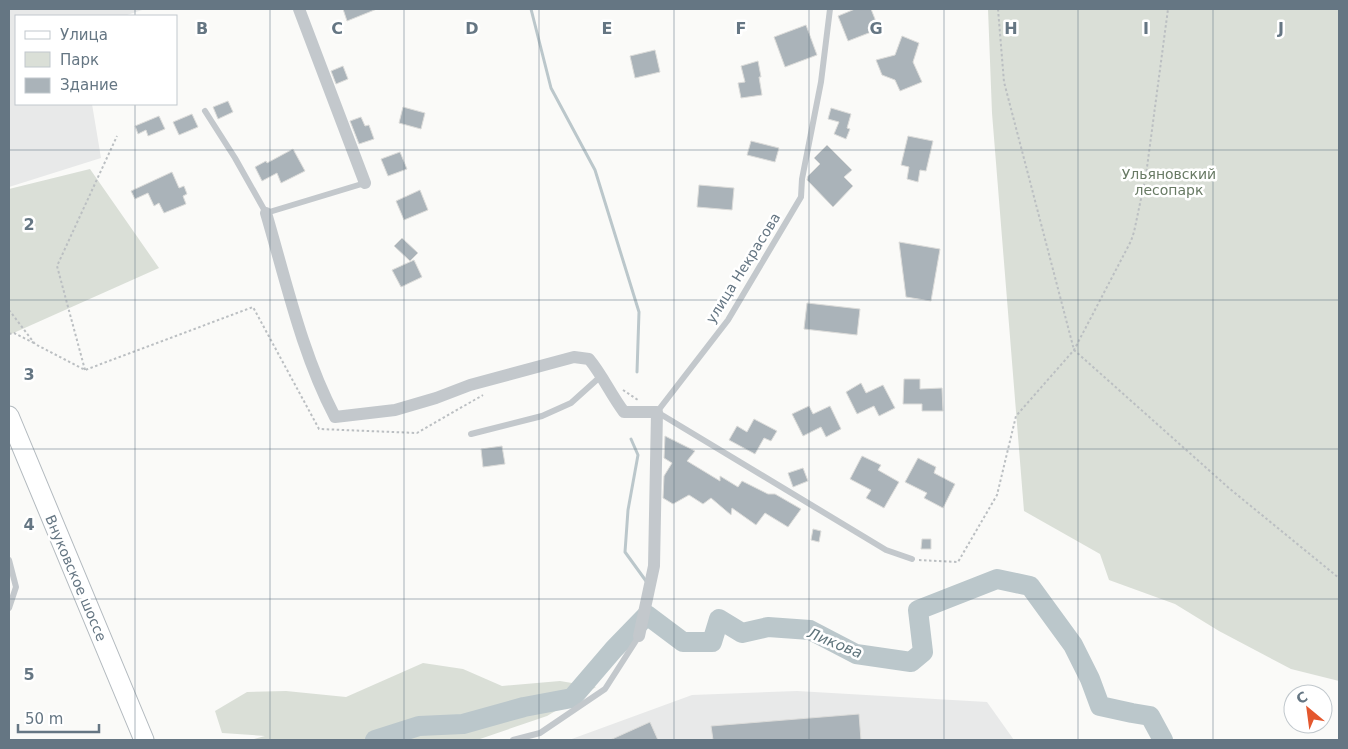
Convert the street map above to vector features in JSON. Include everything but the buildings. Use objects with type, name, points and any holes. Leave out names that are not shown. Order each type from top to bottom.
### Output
[{"type":"main road","name":"Внуковское шоссе","points":[[9,416],[144,740]]},
{"type":"street","points":[[298,9],[365,183]]},
{"type":"street","points":[[266,214],[321,390],[335,417],[395,410],[436,398],[470,385],[574,357],[589,359],[624,412],[657,412],[654,566],[639,636]]},
{"type":"lane","name":"улица Некрасова","points":[[657,412],[728,320],[802,196],[802,179],[821,82],[830,9]]},
{"type":"lane","points":[[205,111],[236,158],[266,214],[365,183]]},
{"type":"lane","points":[[471,434],[542,416],[572,403],[601,376]]},
{"type":"lane","points":[[657,412],[886,550],[912,559]]},
{"type":"lane","points":[[9,560],[16,587],[9,608]]},
{"type":"lane","points":[[513,740],[540,733],[605,689],[639,636]]},
{"type":"path","points":[[998,9],[1004,82],[1074,350],[1230,488],[1339,578]]},
{"type":"path","points":[[912,559],[958,562],[997,495],[1016,416],[1074,350],[1134,232],[1146,175],[1168,9]]},
{"type":"path","points":[[85,370],[57,266],[117,136]]},
{"type":"path","points":[[9,334],[14,333],[35,344]]},
{"type":"shaded area","points":[[9,9],[145,9],[127,15],[15,15],[15,105],[92,105],[101,158],[9,187]]},
{"type":"shaded area","points":[[797,691],[987,702],[1014,740],[569,740],[692,695]]},
{"type":"green space","name":"Ульяновский лесопарк","points":[[988,9],[1339,9],[1339,681],[1291,669],[1219,631],[1175,604],[1109,580],[1100,554],[1024,511],[992,113]]},
{"type":"green space","points":[[90,169],[159,268],[9,335],[9,189]]},
{"type":"green space","points":[[423,663],[463,669],[502,686],[560,681],[596,687],[547,716],[477,740],[250,740],[265,736],[222,733],[215,711],[247,692],[286,691],[346,697]]},
{"type":"waterway","points":[[531,9],[551,88],[595,170],[639,312],[637,372]]},
{"type":"waterway","points":[[631,439],[638,455],[628,510],[625,552],[646,581]]},
{"type":"waterway","name":"Ликова","points":[[375,740],[419,726],[463,724],[524,707],[572,698],[614,649],[647,615],[683,642],[712,642],[719,619],[742,633],[768,627],[810,630],[856,654],[911,662],[923,652],[918,610],[997,579],[1030,586],[1073,645],[1090,679],[1100,706],[1150,716],[1163,740]]}]
